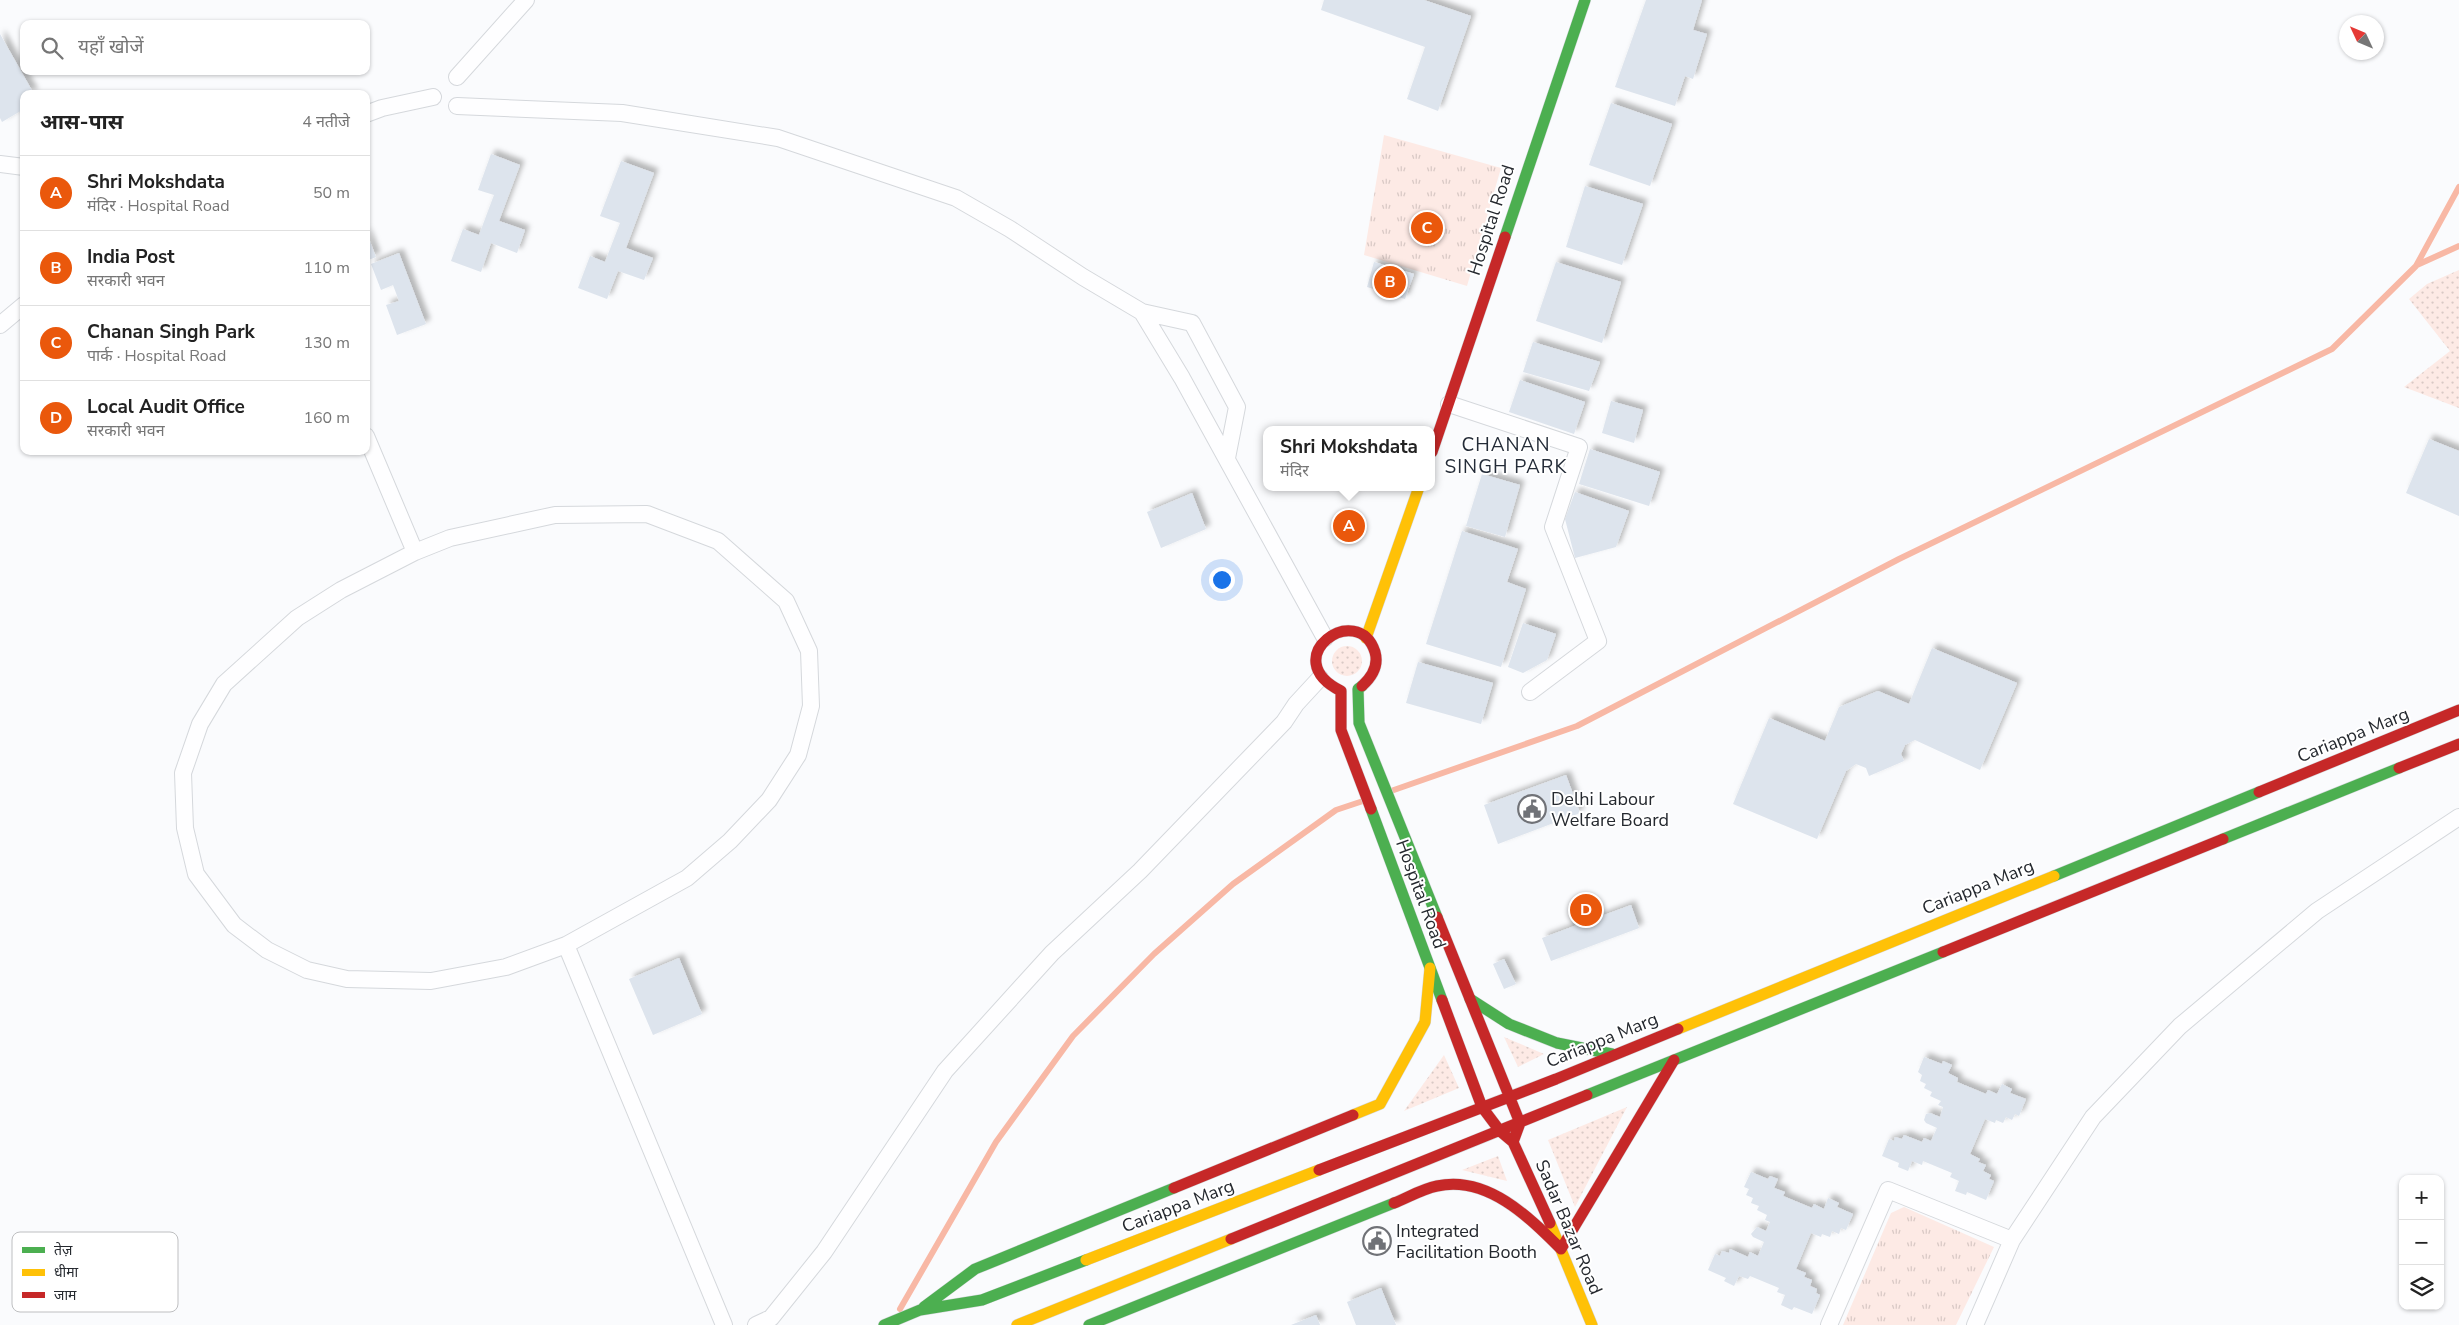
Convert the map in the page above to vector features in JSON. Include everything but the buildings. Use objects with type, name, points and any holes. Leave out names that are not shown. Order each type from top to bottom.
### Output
[{"type":"main road","name":"Hospital Road","points":[[1435,443],[1584,0]]},
{"type":"main road","points":[[1320,678],[1315,661],[1316,652],[1325,638],[1333,633],[1350,630],[1366,638],[1418,491]]},
{"type":"main road","name":"Hospital Road","points":[[1366,638],[1375,652],[1375,670],[1366,684],[1358,688],[1359,723],[1520,1122]]},
{"type":"main road","name":"Hospital Road","points":[[1320,678],[1333,689],[1341,691],[1341,730],[1482,1107],[1500,1131]]},
{"type":"main road","name":"Cariappa Marg","points":[[1500,1131],[1674,1060],[1946,935],[2459,710]]},
{"type":"main road","name":"Cariappa Marg","points":[[884,1325],[920,1310],[982,1300],[1482,1107],[1612,1054],[1946,935],[2459,744]]},
{"type":"main road","points":[[920,1310],[975,1269],[1380,1104],[1426,1022],[1430,968]]},
{"type":"main road","points":[[1470,999],[1509,1024],[1549,1040],[1612,1054]]},
{"type":"main road","points":[[1088,1325],[1438,1186],[1473,1187],[1504,1197],[1520,1209],[1561,1249],[1674,1060]]},
{"type":"main road","points":[[1514,1142],[1520,1122]]},
{"type":"main road","points":[[1017,1325],[1500,1131]]},
{"type":"main road","name":"Sadar Bazar Road","points":[[1500,1131],[1514,1142],[1592,1325]]},
{"type":"street","points":[[457,77],[526,0]]},
{"type":"street","points":[[370,112],[382,108],[433,98]]},
{"type":"street","points":[[456,106],[622,112],[778,138],[956,198],[1010,229],[1082,277],[1142,312],[1192,323],[1237,407],[1227,458]]},
{"type":"street","points":[[0,164],[20,166]]},
{"type":"street","points":[[0,324],[20,308]]},
{"type":"street","points":[[1142,312],[1227,458],[1325,638]]},
{"type":"street","points":[[1448,404],[1579,447],[1553,526],[1598,641],[1530,692]]},
{"type":"street","points":[[370,446],[414,552]]},
{"type":"street","points":[[647,514],[718,541],[786,602],[809,651],[811,706],[798,755],[769,800],[730,841],[687,878],[566,945],[506,967],[431,981],[347,979],[308,970],[267,950],[234,925],[196,874],[185,828],[183,773],[200,724],[224,684],[297,618],[341,590],[414,552],[450,538],[555,515],[647,514]]},
{"type":"street","points":[[756,1325],[771,1318],[824,1252],[945,1071],[1052,954],[1140,871],[1284,722],[1296,704],[1320,678]]},
{"type":"street","points":[[1975,1325],[2012,1240],[2093,1117],[2180,1026],[2317,911],[2459,817]]},
{"type":"street","points":[[566,945],[724,1325]]},
{"type":"street","points":[[1829,1325],[1888,1190],[2012,1240]]},
{"type":"green space","points":[[1384,135],[1501,168],[1467,286],[1364,255]]},
{"type":"green space","points":[[2459,270],[2459,408],[2404,387],[2450,351],[2409,299],[2427,284]]},
{"type":"green space","points":[[1347,646],[1353,647],[1361,655],[1361,667],[1353,675],[1347,676],[1341,675],[1333,667],[1332,661],[1333,655],[1341,647]]},
{"type":"green space","points":[[1504,1037],[1544,1054],[1518,1067]]},
{"type":"green space","points":[[1444,1055],[1459,1088],[1404,1111]]},
{"type":"green space","points":[[1627,1107],[1575,1207],[1548,1140]]},
{"type":"green space","points":[[1498,1156],[1507,1181],[1462,1170]]},
{"type":"green space","points":[[1904,1207],[1994,1247],[1956,1325],[1843,1325],[1891,1213]]},
{"type":"waterway","points":[[1391,791],[1577,726],[1899,559],[2332,349],[2416,266],[2459,187]]},
{"type":"waterway","points":[[2417,265],[2459,246]]},
{"type":"waterway","points":[[900,1309],[996,1142],[1073,1036],[1154,954],[1233,884],[1336,810],[1363,801]]},
{"type":"traffic: fast","points":[[1505,237],[1585,0]]},
{"type":"traffic: fast","points":[[1362,686],[1358,689],[1359,723],[1437,917]]},
{"type":"traffic: fast","points":[[2223,839],[2399,768]]},
{"type":"traffic: fast","points":[[2054,876],[2259,792]]},
{"type":"traffic: fast","points":[[1371,809],[1442,1000]]},
{"type":"traffic: fast","points":[[1587,1095],[1943,952]]},
{"type":"traffic: fast","points":[[1470,999],[1509,1024],[1557,1043],[1612,1054]]},
{"type":"traffic: fast","points":[[924,1307],[975,1269],[1174,1188]]},
{"type":"traffic: fast","points":[[1089,1325],[1394,1203]]},
{"type":"traffic: fast","points":[[884,1325],[920,1310],[982,1300],[1086,1260]]},
{"type":"traffic: slow","points":[[1366,638],[1418,491]]},
{"type":"traffic: slow","points":[[1678,1029],[2054,876]]},
{"type":"traffic: slow","points":[[1353,1115],[1380,1104],[1425,1022],[1430,968]]},
{"type":"traffic: slow","points":[[1086,1260],[1319,1170]]},
{"type":"traffic: slow","points":[[1550,1223],[1592,1325]]},
{"type":"traffic: slow","points":[[1017,1325],[1231,1239]]},
{"type":"traffic: jam","points":[[1435,443],[1505,237]]},
{"type":"traffic: jam","points":[[1362,686],[1372,675],[1376,662],[1375,652],[1366,637],[1353,631],[1339,632],[1327,639],[1318,650],[1316,664],[1323,678],[1341,691],[1341,730],[1371,809]]},
{"type":"traffic: jam","points":[[2259,792],[2459,710]]},
{"type":"traffic: jam","points":[[2399,768],[2459,744]]},
{"type":"traffic: jam","points":[[1943,952],[2223,839]]},
{"type":"traffic: jam","points":[[1437,917],[1520,1123],[1513,1142]]},
{"type":"traffic: jam","points":[[1442,1000],[1482,1107],[1500,1131],[1513,1142],[1550,1223]]},
{"type":"traffic: jam","points":[[1319,1170],[1556,1079],[1678,1029]]},
{"type":"traffic: jam","points":[[1394,1203],[1431,1187],[1455,1184],[1473,1187],[1506,1201],[1535,1224],[1561,1249],[1674,1060]]},
{"type":"traffic: jam","points":[[1231,1239],[1587,1095]]},
{"type":"traffic: jam","points":[[1174,1188],[1353,1115]]},
{"type":"place","name":"Chanan Singh Park","points":[[1427,228]]},
{"type":"place","name":"India Post","points":[[1390,282]]},
{"type":"place","name":"Shri Mokshdata","points":[[1349,526]]},
{"type":"place","name":"Delhi Labour Welfare Board","points":[[1532,809]]},
{"type":"place","name":"Local Audit Office","points":[[1586,910]]},
{"type":"place","name":"Integrated Facilitation Booth","points":[[1377,1241]]},
{"type":"district","name":"CHANAN SINGH PARK","points":[[1506,455]]}]
